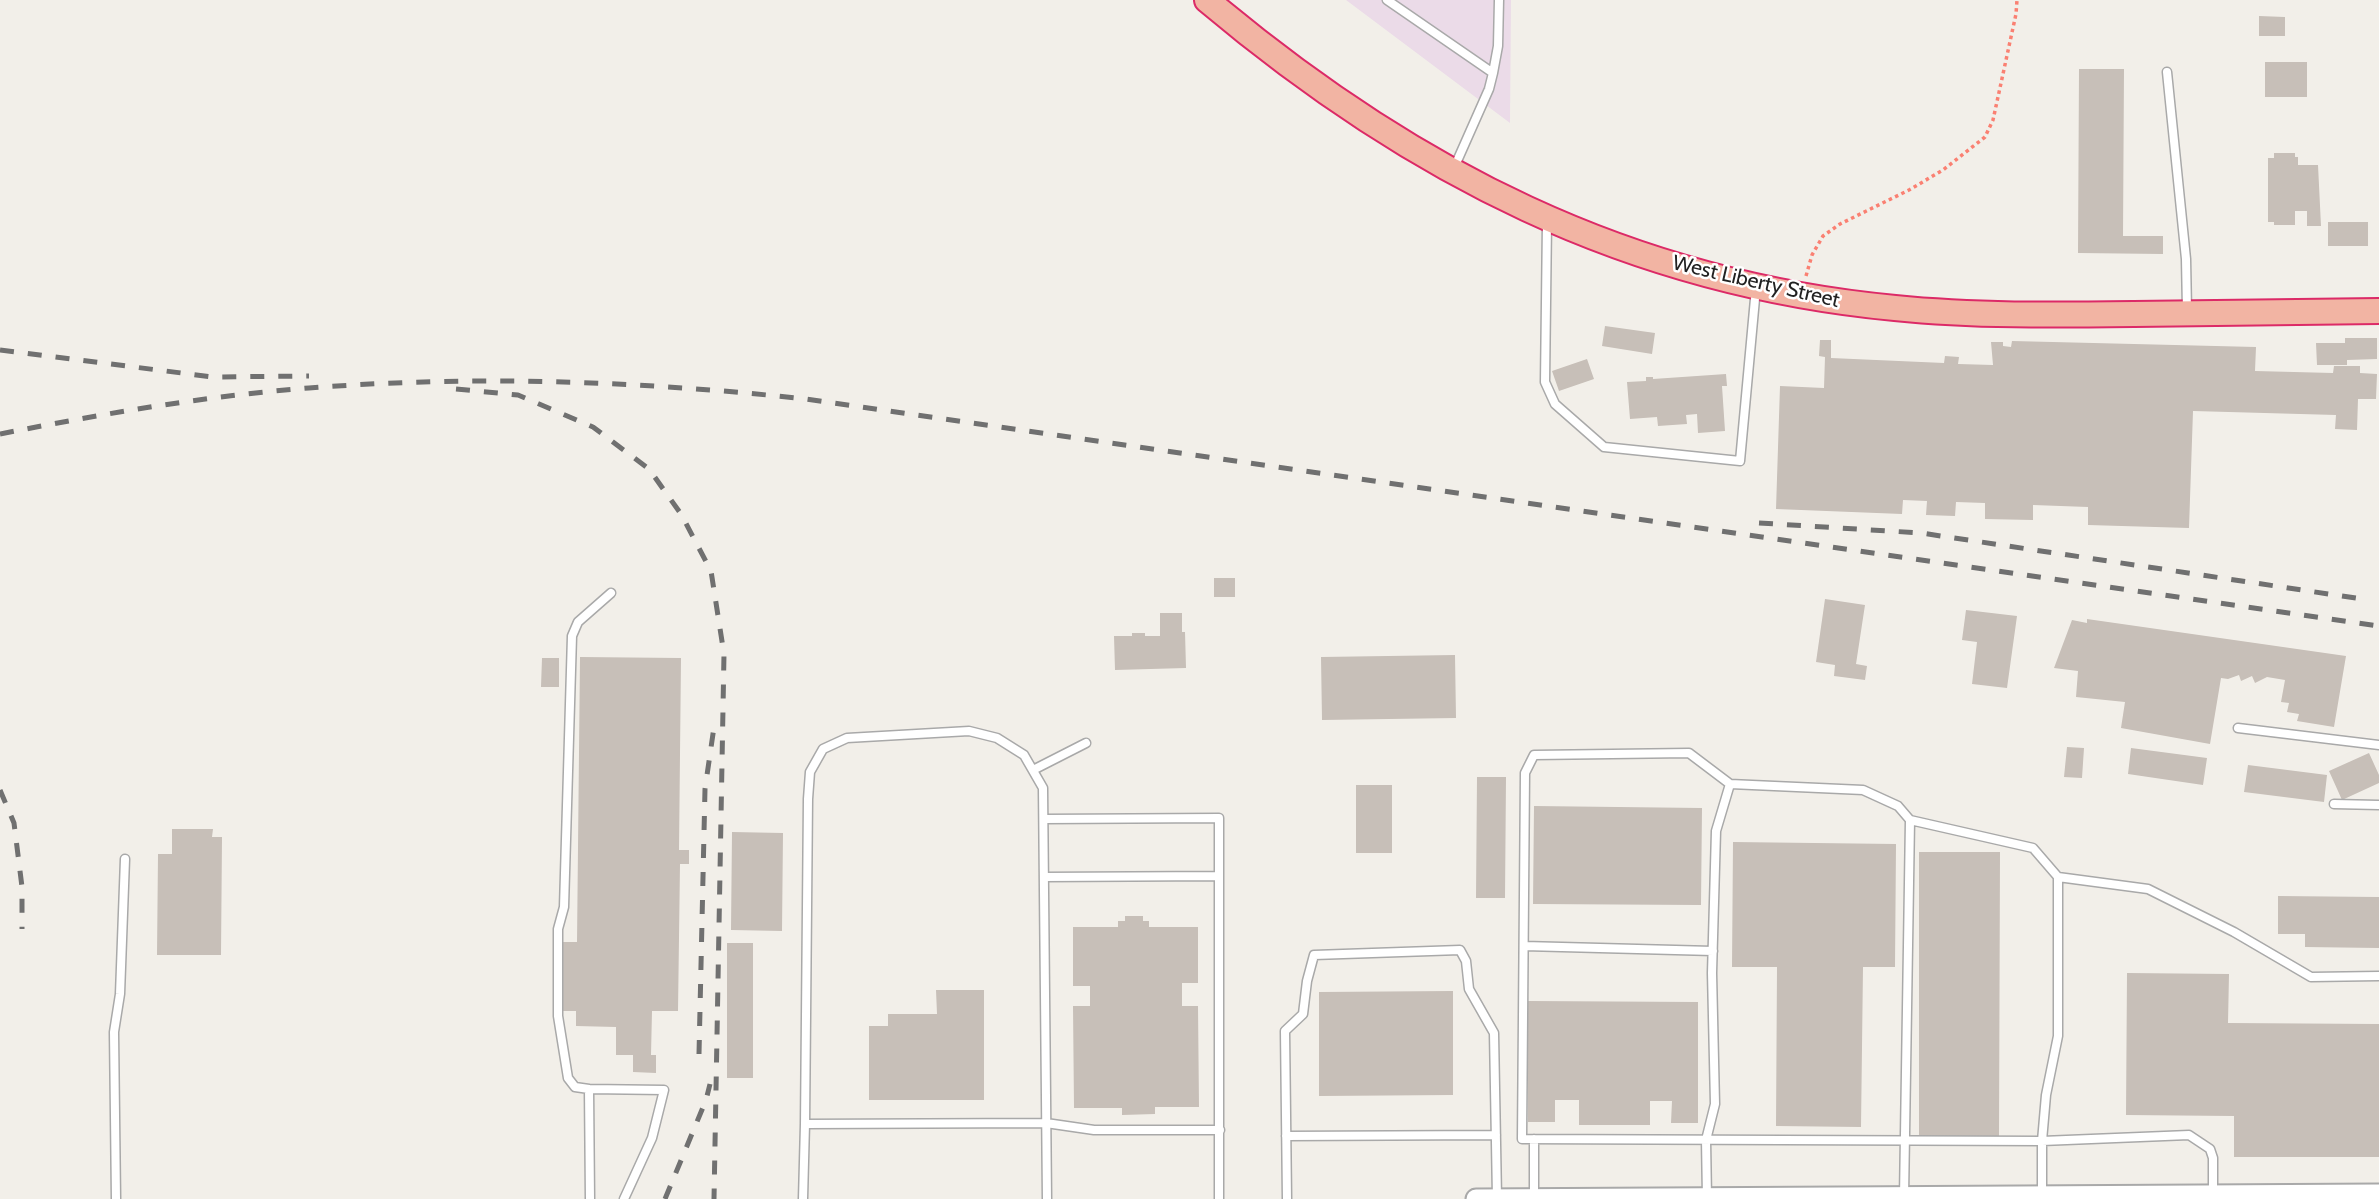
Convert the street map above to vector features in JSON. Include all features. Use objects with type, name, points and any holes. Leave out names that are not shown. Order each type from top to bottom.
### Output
[{"type":"highway","name":"West Liberty Street","points":[[1207,0],[1312,83],[1371,124],[1452,171],[1547,219],[1625,250],[1701,273],[1800,295],[1896,309],[1966,313],[2043,315],[2379,311]]},
{"type":"street","points":[[1476,1199],[2379,1194]]},
{"type":"lane","points":[[1387,0],[1493,73]]},
{"type":"lane","points":[[1452,171],[1489,89],[1498,46],[1499,0]]},
{"type":"lane","points":[[2167,72],[2186,259],[2187,313]]},
{"type":"lane","points":[[1547,219],[1545,382],[1555,404],[1604,447],[1740,461],[1756,286]]},
{"type":"lane","points":[[611,593],[578,622],[572,636],[564,907],[558,929],[558,1016],[568,1078],[575,1087],[664,1090],[652,1139],[624,1199]]},
{"type":"lane","points":[[2238,728],[2379,745]]},
{"type":"lane","points":[[803,1199],[810,772],[823,749],[847,738],[969,731],[997,738],[1024,755],[1042,788],[1047,1199]]},
{"type":"lane","points":[[1032,770],[1086,743]]},
{"type":"lane","points":[[2042,1196],[2042,1142],[2046,1095],[2059,1035],[2058,877],[2033,848],[1910,820],[1898,806],[1863,790],[1730,784],[1689,753],[1534,755],[1525,773],[1522,1139],[2042,1142],[2189,1135],[2210,1149],[2216,1196]]},
{"type":"lane","points":[[1707,1198],[1706,1140],[1715,1104],[1713,951],[1716,831],[1730,784]]},
{"type":"lane","points":[[2334,804],[2379,805]]},
{"type":"lane","points":[[1044,819],[1219,818],[1219,1199]]},
{"type":"lane","points":[[1904,1197],[1910,820]]},
{"type":"lane","points":[[116,1199],[114,1032],[120,995],[125,859]]},
{"type":"lane","points":[[1044,877],[1219,876]]},
{"type":"lane","points":[[2058,877],[2148,889],[2234,932],[2311,977],[2379,976]]},
{"type":"lane","points":[[1524,946],[1713,951]]},
{"type":"lane","points":[[1287,1199],[1285,1031],[1303,1014],[1307,981],[1314,955],[1460,950],[1466,961],[1469,989],[1494,1033],[1497,1199]]},
{"type":"lane","points":[[589,1089],[590,1199]]},
{"type":"lane","points":[[805,1124],[1046,1123],[1094,1130],[1220,1130]]},
{"type":"lane","points":[[1286,1136],[1496,1135]]},
{"type":"lane","points":[[1534,1139],[1534,1199]]},
{"type":"path","points":[[1800,295],[1812,255],[1823,236],[1840,224],[1943,170],[1985,137],[1993,120],[2017,0]]},
{"type":"shaded area","points":[[1346,0],[1511,0],[1510,123]]},
{"type":"building","points":[[2259,16],[2285,17],[2285,36],[2259,36]]},
{"type":"building","points":[[2265,62],[2307,62],[2307,97],[2265,97]]},
{"type":"building","points":[[2079,69],[2124,69],[2123,236],[2163,236],[2163,254],[2078,253]]},
{"type":"building","points":[[2274,153],[2295,153],[2298,165],[2318,165],[2321,226],[2307,226],[2307,211],[2295,211],[2295,225],[2274,225],[2274,222],[2268,222],[2268,158],[2274,158]]},
{"type":"building","points":[[2328,222],[2368,222],[2368,246],[2328,246]]},
{"type":"building","points":[[1605,326],[1655,333],[1652,354],[1602,346]]},
{"type":"building","points":[[2345,338],[2377,338],[2377,359],[2347,360],[2347,365],[2317,365],[2316,343],[2345,343]]},
{"type":"building","points":[[1820,340],[1831,340],[1831,358],[1944,363],[1945,356],[1959,357],[1958,364],[1993,365],[1991,342],[2003,342],[2003,346],[2011,347],[2012,341],[2256,347],[2255,371],[2333,373],[2334,366],[2360,366],[2360,373],[2377,374],[2376,399],[2358,399],[2357,430],[2335,429],[2336,415],[2193,411],[2189,528],[2088,525],[2088,507],[2033,505],[2033,520],[1985,519],[1985,503],[1956,502],[1955,516],[1926,515],[1927,501],[1903,500],[1902,514],[1776,509],[1780,386],[1824,388],[1825,357],[1819,356]]},
{"type":"building","points":[[1587,359],[1594,379],[1559,391],[1552,371]]},
{"type":"building","points":[[1726,374],[1727,386],[1722,386],[1725,431],[1698,433],[1697,414],[1686,415],[1687,424],[1658,426],[1657,417],[1630,419],[1627,382],[1646,381],[1646,377],[1653,379]]},
{"type":"building","points":[[1214,578],[1235,578],[1235,597],[1214,597]]},
{"type":"building","points":[[1825,599],[1865,605],[1856,664],[1867,666],[1865,680],[1834,676],[1835,665],[1816,662]]},
{"type":"building","points":[[1966,610],[2017,616],[2007,688],[1972,684],[1977,642],[1962,640]]},
{"type":"building","points":[[1160,613],[1182,613],[1186,668],[1115,670],[1114,636],[1145,633],[1145,636],[1160,636]]},
{"type":"building","points":[[2087,619],[2346,656],[2334,727],[2297,721],[2299,714],[2287,712],[2289,703],[2281,702],[2285,680],[2267,677],[2255,683],[2252,676],[2241,681],[2239,675],[2228,679],[2221,678],[2210,744],[2121,728],[2125,702],[2076,697],[2078,671],[2054,668],[2072,620],[2087,623]]},
{"type":"building","points":[[1455,655],[1456,718],[1322,720],[1321,657]]},
{"type":"building","points":[[580,657],[681,658],[679,850],[689,850],[689,864],[680,864],[678,1011],[652,1011],[651,1055],[656,1055],[656,1073],[633,1072],[633,1055],[616,1055],[616,1027],[576,1026],[576,1011],[561,1011],[562,942],[577,942]]},
{"type":"building","points":[[542,658],[559,658],[559,687],[541,687]]},
{"type":"building","points":[[2067,747],[2084,748],[2082,778],[2064,777]]},
{"type":"building","points":[[2131,748],[2207,758],[2203,785],[2128,774]]},
{"type":"building","points":[[2369,753],[2379,775],[2379,783],[2342,800],[2329,771]]},
{"type":"building","points":[[2248,765],[2327,775],[2324,802],[2244,792]]},
{"type":"building","points":[[1477,777],[1506,777],[1505,898],[1476,898]]},
{"type":"building","points":[[1356,785],[1392,785],[1392,853],[1356,853]]},
{"type":"building","points":[[1534,806],[1702,808],[1701,905],[1533,904]]},
{"type":"building","points":[[172,829],[213,829],[212,837],[222,837],[221,955],[157,955],[158,854],[172,854]]},
{"type":"building","points":[[732,832],[783,833],[782,931],[731,930]]},
{"type":"building","points":[[1733,842],[1896,844],[1895,967],[1863,967],[1861,1127],[1776,1126],[1777,967],[1732,967]]},
{"type":"building","points":[[1919,852],[2000,852],[1999,1136],[1919,1136]]},
{"type":"building","points":[[2278,896],[2379,897],[2379,948],[2305,947],[2305,934],[2278,934]]},
{"type":"building","points":[[1125,916],[1143,916],[1143,921],[1149,921],[1149,927],[1198,927],[1198,983],[1182,983],[1182,1006],[1198,1006],[1199,1107],[1155,1107],[1155,1114],[1122,1115],[1122,1108],[1074,1108],[1073,1006],[1090,1006],[1090,986],[1073,986],[1073,927],[1118,927],[1118,921],[1125,921]]},
{"type":"building","points":[[727,943],[753,943],[753,1078],[727,1078]]},
{"type":"building","points":[[2127,973],[2229,974],[2228,1023],[2379,1024],[2379,1157],[2234,1157],[2234,1116],[2126,1115]]},
{"type":"building","points":[[936,990],[984,990],[984,1100],[869,1100],[869,1026],[888,1026],[888,1014],[937,1014]]},
{"type":"building","points":[[1453,991],[1453,1095],[1319,1096],[1319,992]]},
{"type":"building","points":[[1528,1001],[1698,1002],[1698,1123],[1671,1123],[1672,1101],[1650,1101],[1650,1125],[1579,1125],[1579,1100],[1555,1100],[1555,1122],[1528,1122]]},
{"type":"railway","points":[[0,350],[213,377],[309,376]]},
{"type":"railway","points":[[0,434],[192,401],[270,391],[371,384],[558,382],[744,393],[806,399],[2379,626]]},
{"type":"railway","points":[[456,389],[518,395],[593,427],[649,469],[681,514],[711,571],[724,654],[714,1199]]},
{"type":"railway","points":[[1759,523],[1921,533],[2362,599]]},
{"type":"railway","points":[[699,1054],[705,789],[715,720]]},
{"type":"railway","points":[[0,790],[14,823],[22,887],[22,929]]},
{"type":"railway","points":[[665,1199],[706,1100],[710,1084]]}]
